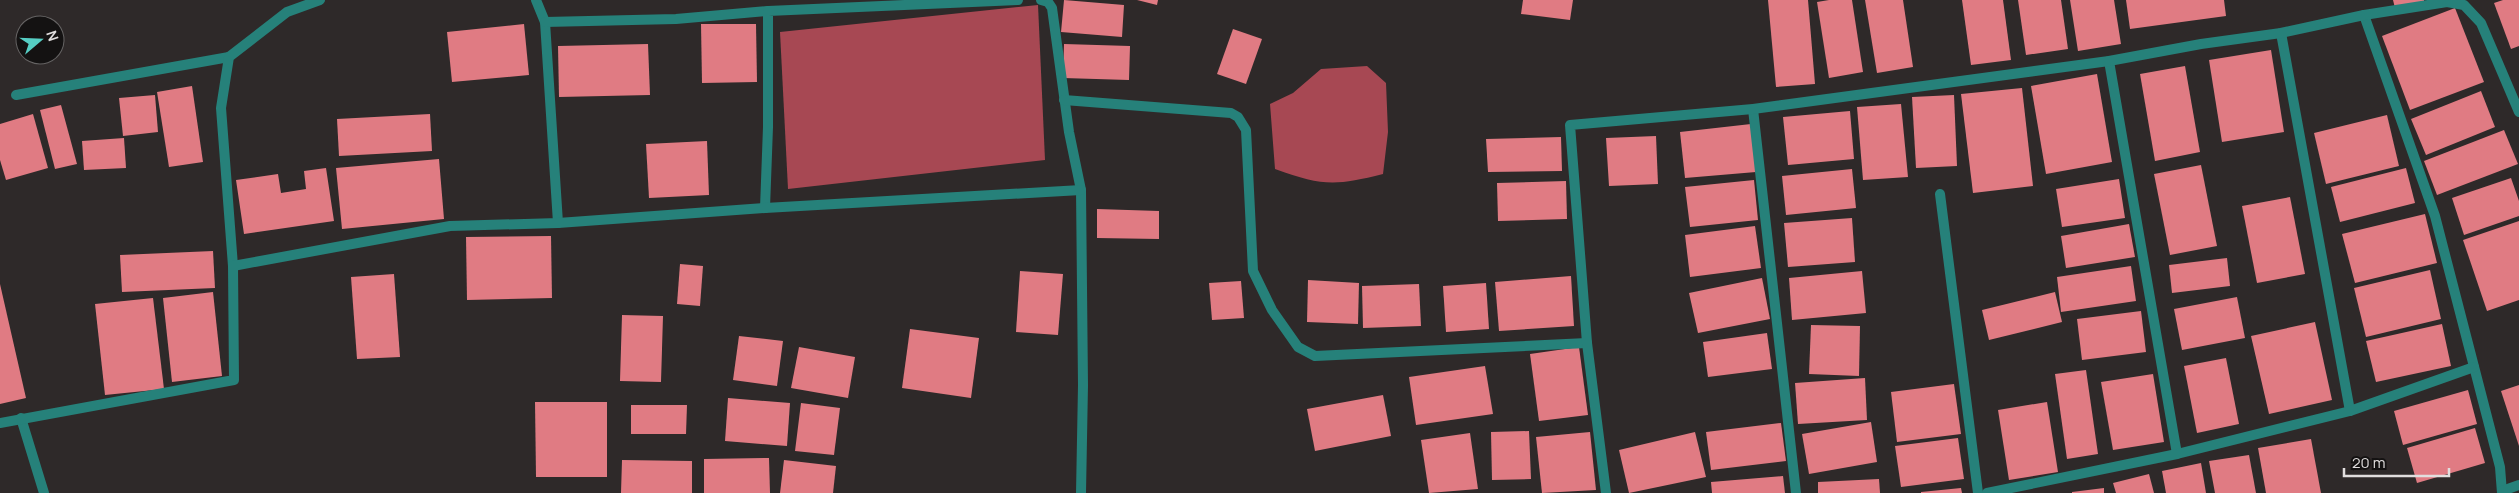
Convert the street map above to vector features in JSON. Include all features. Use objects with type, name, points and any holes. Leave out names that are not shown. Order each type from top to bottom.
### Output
[{"type":"street","points":[[16,95],[229,57],[287,12],[320,0]]},
{"type":"street","points":[[536,0],[546,22],[558,223]]},
{"type":"street","points":[[546,22],[676,19],[768,11],[1018,0]]},
{"type":"street","points":[[1041,0],[1048,2],[1052,8],[1064,100],[1081,190],[1083,385],[1081,493]]},
{"type":"street","points":[[1606,493],[1587,343],[1570,125],[1753,109],[2110,61],[2201,44],[2281,33],[2364,15],[2447,2],[2464,5],[2481,23],[2519,112]]},
{"type":"street","points":[[765,208],[768,127],[768,11]]},
{"type":"street","points":[[2364,15],[2435,216],[2500,467],[2502,492],[2519,485]]},
{"type":"street","points":[[2281,33],[2350,411]]},
{"type":"street","points":[[0,423],[234,380],[233,266],[221,108],[229,57]]},
{"type":"street","points":[[2110,61],[2177,454]]},
{"type":"street","points":[[1064,100],[1231,113],[1238,117],[1246,130],[1253,271],[1272,310],[1298,347],[1315,356],[1587,343]]},
{"type":"street","points":[[1753,109],[1796,493]]},
{"type":"street","points":[[233,266],[450,226],[558,223],[765,208],[1081,190]]},
{"type":"street","points":[[1940,194],[1978,493]]},
{"type":"street","points":[[1987,493],[2177,454],[2350,411],[2474,367]]},
{"type":"street","points":[[21,418],[44,493]]},
{"type":"shaded area","points":[[1038,5],[1045,160],[788,189],[780,32]]},
{"type":"shaded area","points":[[1367,66],[1386,83],[1388,132],[1383,174],[1352,181],[1329,182],[1305,179],[1275,169],[1270,104],[1293,93],[1321,69]]},
{"type":"building","points":[[1064,0],[1124,5],[1122,37],[1061,32]]},
{"type":"building","points":[[1137,0],[1158,0],[1157,5]]},
{"type":"building","points":[[1523,0],[1573,0],[1570,20],[1521,14]]},
{"type":"building","points":[[1768,0],[1808,0],[1815,84],[1776,87]]},
{"type":"building","points":[[1852,0],[1863,72],[1829,78],[1817,2]]},
{"type":"building","points":[[1865,0],[1903,0],[1913,67],[1877,73]]},
{"type":"building","points":[[1962,0],[2003,0],[2011,60],[1971,65]]},
{"type":"building","points":[[2018,0],[2061,0],[2068,49],[2026,55]]},
{"type":"building","points":[[2070,0],[2114,0],[2121,44],[2078,51]]},
{"type":"building","points":[[2126,0],[2224,0],[2226,16],[2130,29]]},
{"type":"building","points":[[2393,0],[2424,0],[2424,1],[2395,8]]},
{"type":"building","points":[[2503,0],[2519,0],[2519,46],[2511,49],[2494,3]]},
{"type":"building","points":[[2455,8],[2484,82],[2410,110],[2382,36]]},
{"type":"building","points":[[524,24],[529,75],[452,82],[447,32]]},
{"type":"building","points":[[701,24],[756,24],[757,82],[702,83]]},
{"type":"building","points":[[1233,29],[1262,39],[1246,84],[1217,74]]},
{"type":"building","points":[[648,44],[650,95],[559,97],[558,46]]},
{"type":"building","points":[[1064,44],[1130,46],[1129,80],[1063,78]]},
{"type":"building","points":[[2271,50],[2284,132],[2222,142],[2209,60]]},
{"type":"building","points":[[2185,66],[2200,152],[2155,161],[2140,74]]},
{"type":"building","points":[[2097,74],[2112,162],[2046,174],[2031,86]]},
{"type":"building","points":[[192,86],[203,162],[169,167],[157,92]]},
{"type":"building","points":[[2022,88],[2033,186],[1973,193],[1961,94]]},
{"type":"building","points":[[2481,91],[2495,127],[2426,155],[2411,119]]},
{"type":"building","points":[[155,95],[158,132],[123,136],[119,98]]},
{"type":"building","points":[[1954,95],[1957,166],[1916,168],[1912,97]]},
{"type":"building","points":[[1901,104],[1908,177],[1863,180],[1857,107]]},
{"type":"building","points":[[61,105],[77,164],[55,169],[40,110]]},
{"type":"building","points":[[1850,111],[1854,159],[1788,165],[1783,117]]},
{"type":"building","points":[[33,114],[48,168],[6,180],[0,160],[0,124]]},
{"type":"building","points":[[430,114],[432,151],[339,156],[337,119]]},
{"type":"building","points":[[2387,115],[2399,166],[2326,184],[2314,133]]},
{"type":"building","points":[[1751,124],[1756,172],[1685,178],[1680,132]]},
{"type":"building","points":[[2504,130],[2518,164],[2437,195],[2424,161]]},
{"type":"building","points":[[1656,136],[1658,184],[1609,186],[1606,138]]},
{"type":"building","points":[[1561,137],[1562,171],[1488,172],[1486,139]]},
{"type":"building","points":[[124,138],[126,168],[84,170],[82,141]]},
{"type":"building","points":[[707,141],[709,195],[649,198],[646,144]]},
{"type":"building","points":[[439,159],[444,219],[342,229],[336,168]]},
{"type":"building","points":[[2201,165],[2217,246],[2170,255],[2154,174]]},
{"type":"building","points":[[326,168],[334,221],[244,234],[236,180],[278,174],[281,193],[306,189],[304,171]]},
{"type":"building","points":[[2406,168],[2415,203],[2340,222],[2331,187]]},
{"type":"building","points":[[1852,169],[1856,208],[1786,215],[1782,176]]},
{"type":"building","points":[[2511,178],[2519,201],[2519,216],[2464,235],[2452,198]]},
{"type":"building","points":[[2119,179],[2125,218],[2062,227],[2056,189]]},
{"type":"building","points":[[1754,180],[1758,220],[1690,227],[1685,187]]},
{"type":"building","points":[[1566,181],[1567,219],[1498,221],[1497,183]]},
{"type":"building","points":[[2290,197],[2305,274],[2257,283],[2242,206]]},
{"type":"building","points":[[1097,209],[1159,211],[1159,239],[1097,238]]},
{"type":"building","points":[[2425,214],[2437,263],[2355,283],[2342,234]]},
{"type":"building","points":[[1852,218],[1855,262],[1788,267],[1784,223]]},
{"type":"building","points":[[2519,221],[2519,300],[2487,311],[2463,240]]},
{"type":"building","points":[[2129,224],[2135,257],[2066,268],[2061,236]]},
{"type":"building","points":[[1755,226],[1761,268],[1690,277],[1685,235]]},
{"type":"building","points":[[551,236],[552,298],[467,300],[466,237]]},
{"type":"building","points":[[213,251],[215,288],[122,292],[120,255]]},
{"type":"building","points":[[2227,258],[2230,286],[2172,293],[2169,265]]},
{"type":"building","points":[[680,264],[703,266],[700,306],[677,304]]},
{"type":"building","points":[[2131,266],[2136,301],[2061,312],[2057,277]]},
{"type":"building","points":[[2430,270],[2441,319],[2366,337],[2354,288]]},
{"type":"building","points":[[1020,271],[1063,274],[1058,335],[1016,332]]},
{"type":"building","points":[[1862,271],[1866,313],[1792,320],[1789,278]]},
{"type":"building","points":[[394,274],[400,357],[357,359],[351,277]]},
{"type":"building","points":[[1571,276],[1574,326],[1499,331],[1495,282]]},
{"type":"building","points":[[1762,278],[1770,319],[1698,333],[1689,293]]},
{"type":"building","points":[[1308,280],[1359,283],[1358,324],[1307,322]]},
{"type":"building","points":[[1241,281],[1244,318],[1212,320],[1209,283]]},
{"type":"building","points":[[1486,283],[1489,329],[1446,332],[1443,286]]},
{"type":"building","points":[[0,284],[26,398],[0,404]]},
{"type":"building","points":[[1419,284],[1421,326],[1363,328],[1362,286]]},
{"type":"building","points":[[213,292],[222,376],[172,382],[163,298]]},
{"type":"building","points":[[2055,292],[2062,322],[1989,340],[1982,310]]},
{"type":"building","points":[[2237,297],[2245,338],[2182,350],[2174,309]]},
{"type":"building","points":[[153,298],[164,389],[105,395],[95,304]]},
{"type":"building","points":[[2141,311],[2146,352],[2082,360],[2077,319]]},
{"type":"building","points":[[622,315],[663,316],[661,382],[620,381]]},
{"type":"building","points":[[2315,322],[2332,400],[2269,414],[2251,336]]},
{"type":"building","points":[[2442,324],[2451,366],[2376,382],[2366,341]]},
{"type":"building","points":[[1811,325],[1860,326],[1859,376],[1809,374]]},
{"type":"building","points":[[910,329],[979,338],[971,398],[902,388]]},
{"type":"building","points":[[1767,333],[1772,369],[1708,377],[1703,342]]},
{"type":"building","points":[[739,336],[783,341],[777,386],[733,380]]},
{"type":"building","points":[[799,347],[855,357],[848,398],[791,388]]},
{"type":"building","points":[[1579,347],[1588,415],[1539,421],[1530,354]]},
{"type":"building","points":[[2226,358],[2239,424],[2197,433],[2184,366]]},
{"type":"building","points":[[1485,366],[1493,414],[1416,425],[1409,377]]},
{"type":"building","points":[[2086,370],[2098,454],[2067,459],[2055,374]]},
{"type":"building","points":[[2153,374],[2164,442],[2113,450],[2101,382]]},
{"type":"building","points":[[1865,378],[1867,420],[1798,424],[1795,383]]},
{"type":"building","points":[[1954,384],[1961,434],[1897,442],[1891,392]]},
{"type":"building","points":[[2519,385],[2519,446],[2501,391]]},
{"type":"building","points":[[2468,390],[2477,424],[2403,445],[2394,411]]},
{"type":"building","points":[[1383,395],[1391,436],[1315,451],[1307,409]]},
{"type":"building","points":[[728,398],[790,403],[787,446],[725,441]]},
{"type":"building","points":[[535,402],[607,402],[607,477],[536,477]]},
{"type":"building","points":[[2047,402],[2058,472],[2009,480],[1998,410]]},
{"type":"building","points":[[801,403],[840,408],[834,455],[795,451]]},
{"type":"building","points":[[631,405],[687,405],[686,434],[631,434]]},
{"type":"building","points":[[1871,422],[1877,462],[1809,474],[1802,434]]},
{"type":"building","points":[[1781,423],[1786,461],[1711,470],[1706,432]]},
{"type":"building","points":[[2475,428],[2485,463],[2417,483],[2407,448]]},
{"type":"building","points":[[1529,431],[1531,479],[1492,480],[1491,432]]},
{"type":"building","points":[[1590,432],[1596,490],[1542,493],[1536,437]]},
{"type":"building","points":[[1695,432],[1706,477],[1629,493],[1619,450]]},
{"type":"building","points":[[1470,433],[1478,489],[1429,493],[1421,440]]},
{"type":"building","points":[[1958,438],[1964,479],[1901,487],[1895,446]]},
{"type":"building","points":[[2311,439],[2321,493],[2266,493],[2258,448]]},
{"type":"building","points":[[2249,455],[2256,493],[2215,493],[2209,461]]},
{"type":"building","points":[[769,458],[770,493],[704,493],[704,459]]},
{"type":"building","points":[[622,460],[692,461],[692,493],[621,493]]},
{"type":"building","points":[[784,460],[836,466],[833,493],[780,493]]},
{"type":"building","points":[[2201,463],[2206,493],[2166,493],[2162,471]]},
{"type":"building","points":[[2149,474],[2154,493],[2116,493],[2113,483]]},
{"type":"building","points":[[1783,476],[1785,493],[1712,493],[1711,482]]},
{"type":"building","points":[[1879,479],[1880,493],[1818,493],[1818,482]]},
{"type":"building","points":[[1961,488],[1962,493],[1921,493],[1921,492]]},
{"type":"building","points":[[2104,488],[2104,493],[2072,493],[2072,492]]}]
